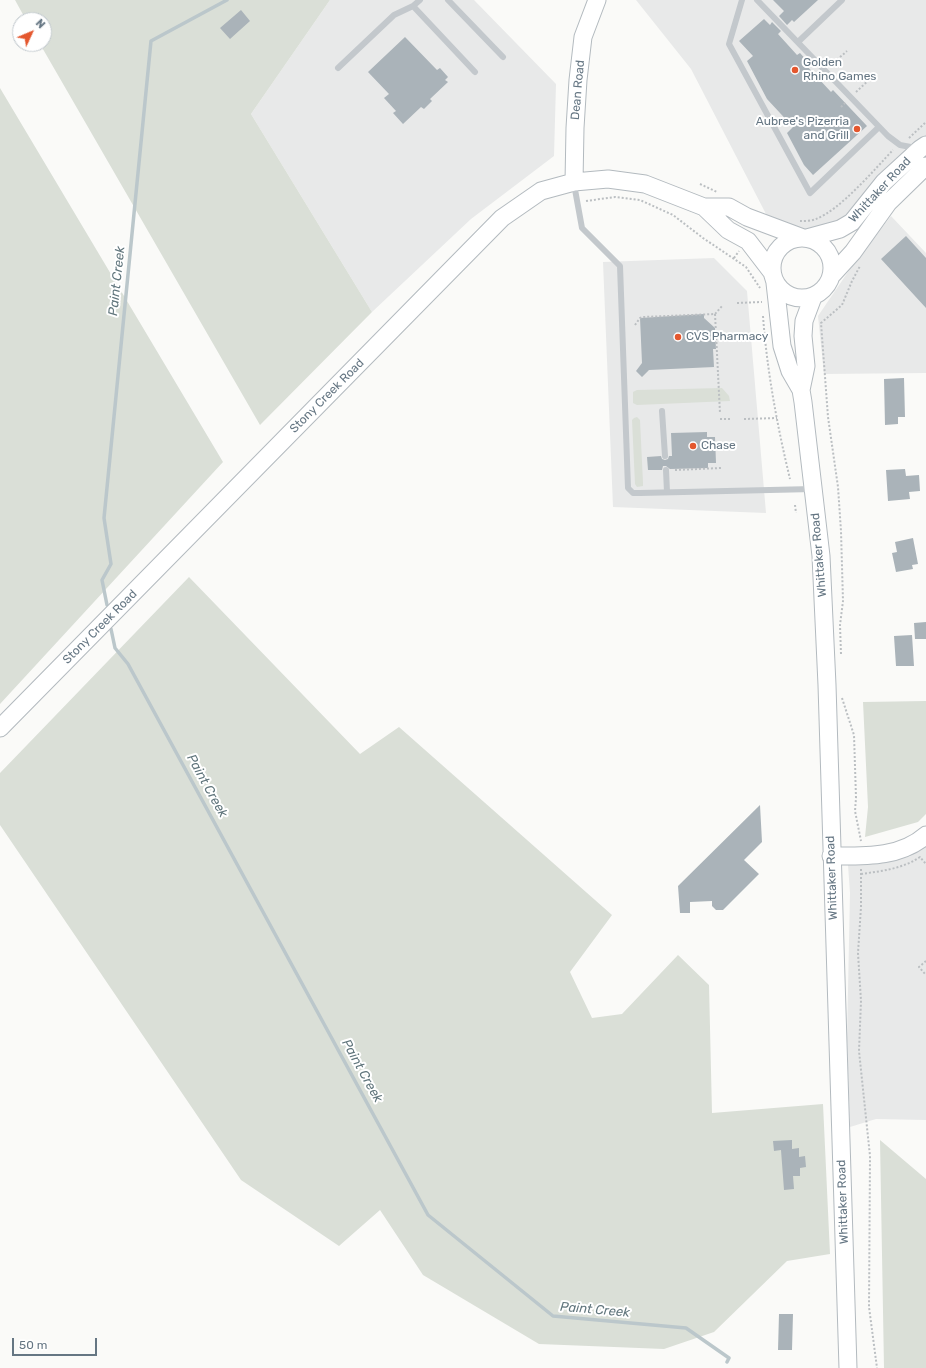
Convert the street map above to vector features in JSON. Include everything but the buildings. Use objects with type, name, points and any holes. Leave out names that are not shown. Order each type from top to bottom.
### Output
[{"type":"main road","name":"Dean Road","points":[[574,182],[575,128],[578,80],[583,37],[597,0]]},
{"type":"main road","name":"Whittaker Road","points":[[805,238],[835,230],[852,222],[884,182],[923,147]]},
{"type":"main road","name":"Whittaker Road","points":[[832,275],[853,252],[888,203],[926,166]]},
{"type":"main road","name":"Stony Creek Road","points":[[0,728],[502,218],[540,191],[574,182],[608,179],[645,184],[704,207],[728,207],[747,217],[805,238]]},
{"type":"main road","name":"Stony Creek Road","points":[[704,207],[728,230],[748,242],[773,277]]},
{"type":"main road","points":[[805,238],[823,247],[831,259],[832,275],[826,287],[813,296],[807,298],[796,298],[786,294],[773,277],[773,258],[780,246],[792,239],[805,238]]},
{"type":"main road","name":"Whittaker Road","points":[[773,277],[782,346],[790,371],[801,390]]},
{"type":"main road","name":"Whittaker Road","points":[[813,296],[804,321],[803,336],[806,366],[801,390],[821,556],[827,677],[831,856],[848,1368]]},
{"type":"main road","points":[[831,856],[870,856],[887,854],[918,843],[926,835]]},
{"type":"lane","points":[[338,68],[394,15],[413,6],[420,0]]},
{"type":"lane","points":[[448,0],[503,57]]},
{"type":"lane","points":[[742,0],[729,44],[810,192],[879,127]]},
{"type":"lane","points":[[757,0],[888,136],[900,145],[923,147]]},
{"type":"lane","points":[[798,42],[842,0]]},
{"type":"lane","points":[[413,6],[475,72]]},
{"type":"lane","points":[[574,182],[582,228],[620,266],[628,488],[633,493],[814,489]]},
{"type":"lane","points":[[662,412],[665,456]]},
{"type":"lane","points":[[666,470],[667,492]]},
{"type":"path","points":[[831,65],[847,51]]},
{"type":"path","points":[[858,90],[872,77]]},
{"type":"path","points":[[904,142],[926,122]]},
{"type":"path","points":[[588,201],[615,197],[640,200],[673,215],[703,238],[746,267],[760,288],[761,295]]},
{"type":"path","points":[[841,655],[840,625],[843,601],[841,532],[838,487],[828,417],[821,323],[842,305],[856,273]]},
{"type":"path","points":[[737,303],[762,302],[765,348],[772,395],[790,479]]},
{"type":"path","points":[[720,413],[715,314],[723,305]]},
{"type":"path","points":[[635,325],[640,318],[643,317],[715,314]]},
{"type":"path","points":[[744,419],[777,418]]},
{"type":"path","points":[[720,419],[730,419]]},
{"type":"path","points":[[672,470],[721,468]]},
{"type":"path","points":[[796,506],[796,513]]},
{"type":"path","points":[[842,692],[842,699],[854,735],[855,811],[861,844]]},
{"type":"path","points":[[861,874],[899,867],[920,858],[926,864]]},
{"type":"path","points":[[861,869],[861,907],[858,952],[861,1001],[859,1051],[870,1156],[869,1307],[877,1368]]},
{"type":"path","points":[[926,961],[919,967],[926,975]]},
{"type":"shaded area","points":[[15,0],[330,0],[251,114],[372,312],[260,425],[45,52],[52,52],[52,12],[22,12]]},
{"type":"shaded area","points":[[330,0],[474,0],[556,84],[554,156],[471,219],[372,312],[251,114]]},
{"type":"shaded area","points":[[636,0],[926,0],[926,139],[844,222],[815,231],[780,226],[766,214],[691,69]]},
{"type":"shaded area","points":[[0,88],[223,462],[0,704]]},
{"type":"shaded area","points":[[891,216],[926,253],[926,373],[824,374],[818,316],[850,269]]},
{"type":"shaded area","points":[[714,258],[747,291],[766,513],[613,507],[603,262]]},
{"type":"shaded area","points":[[722,388],[729,396],[730,401],[637,405],[633,403],[633,392],[637,390]]},
{"type":"shaded area","points":[[637,417],[640,420],[643,486],[637,487],[635,484],[632,420]]},
{"type":"shaded area","points":[[189,577],[360,754],[399,727],[612,915],[570,972],[592,1018],[622,1014],[678,955],[709,985],[712,1113],[823,1104],[830,1254],[787,1261],[714,1332],[664,1349],[539,1344],[423,1275],[380,1210],[339,1246],[241,1180],[0,825],[0,773]]},
{"type":"shaded area","points":[[926,701],[926,814],[918,822],[865,837],[868,807],[863,702]]},
{"type":"shaded area","points":[[926,845],[926,1120],[876,1119],[850,1127],[847,1038],[850,893],[848,865],[909,857]]},
{"type":"shaded area","points":[[880,1140],[926,1179],[926,1368],[884,1368]]},
{"type":"waterway","name":"Paint Creek","points":[[107,605],[102,580],[111,564],[104,518],[151,41],[227,0]]},
{"type":"waterway","name":"Paint Creek","points":[[111,629],[115,648],[128,664],[428,1215],[553,1316],[686,1328],[729,1358],[727,1362]]},
{"type":"place","name":"Golden Rhino Games","points":[[795,70]]},
{"type":"place","name":"Aubree's Pizerria and Grill","points":[[857,129]]},
{"type":"place","name":"CVS Pharmacy","points":[[678,337]]},
{"type":"place","name":"Chase","points":[[693,446]]}]
